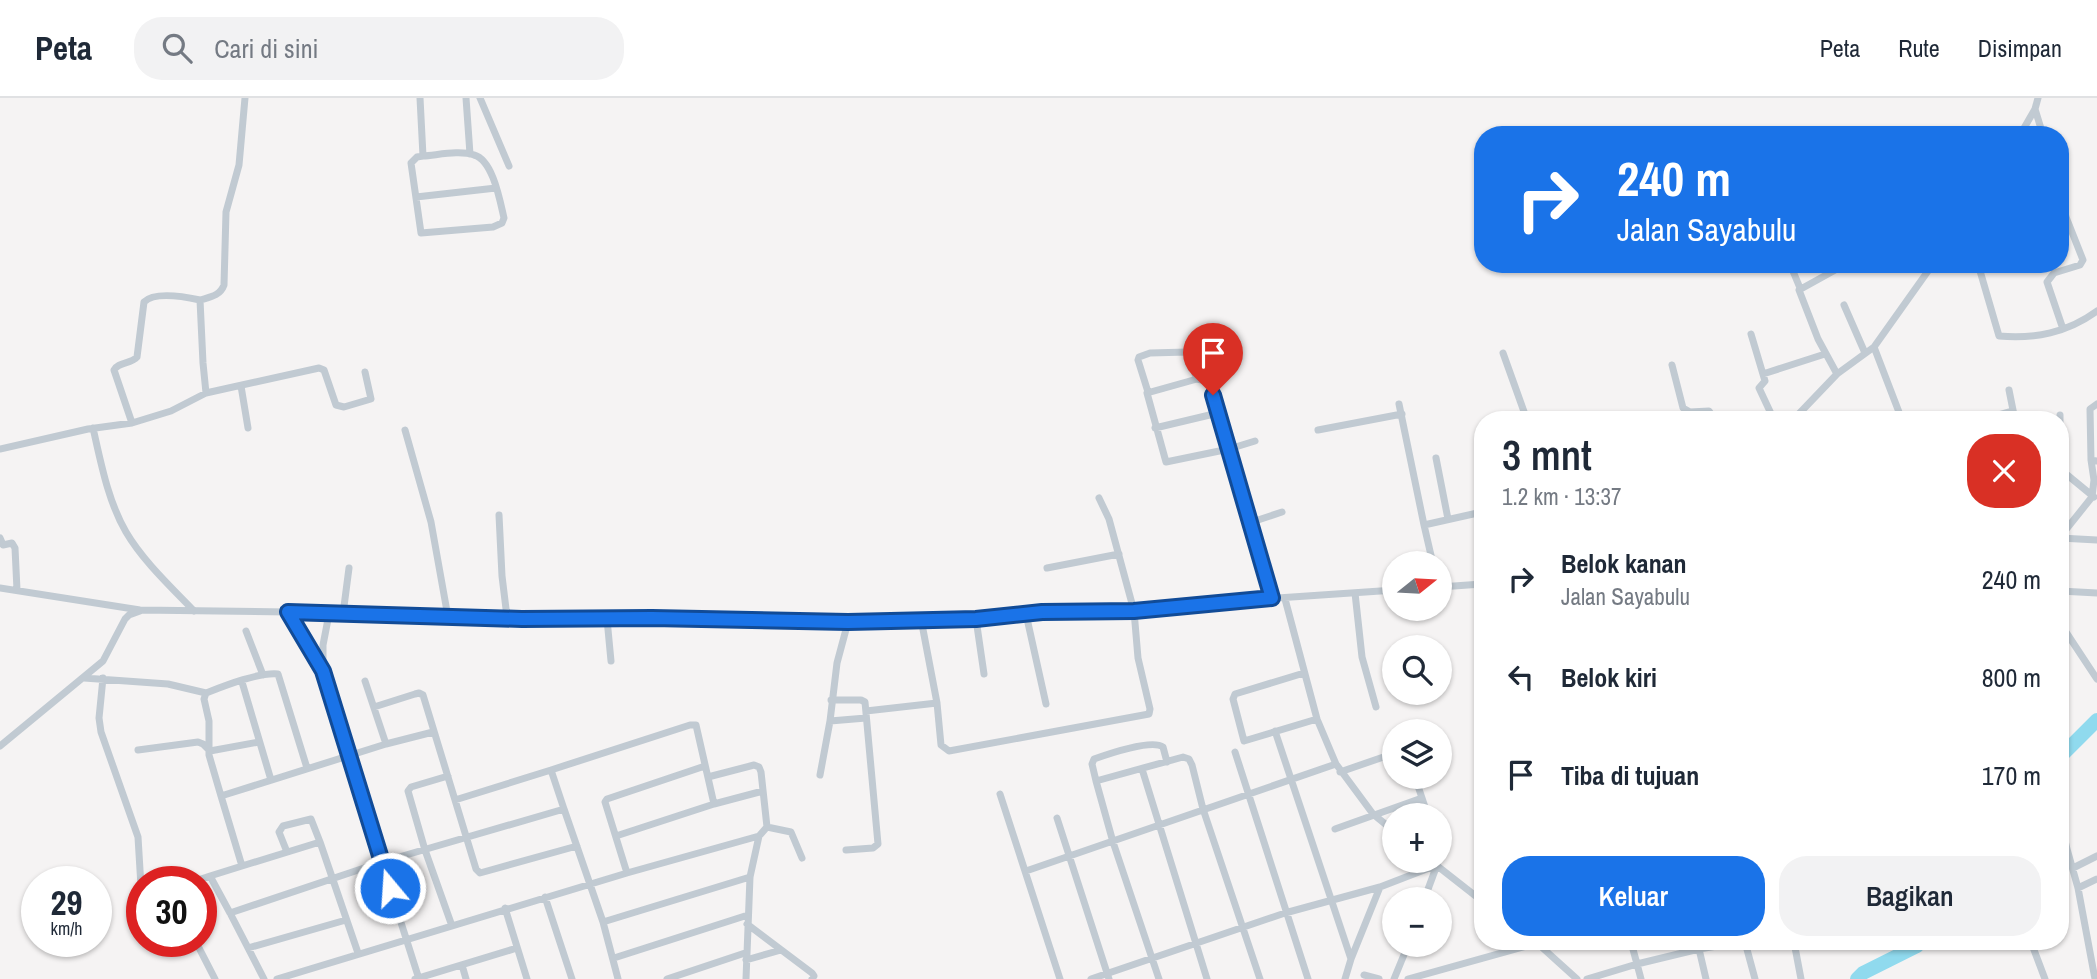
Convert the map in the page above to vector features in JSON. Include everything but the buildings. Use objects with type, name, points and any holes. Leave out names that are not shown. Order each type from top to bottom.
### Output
[{"type":"street","points":[[132,423],[114,370],[117,366],[137,358],[144,302],[149,298],[165,297],[200,300],[222,291],[226,212],[239,165],[245,98]]},
{"type":"street","points":[[420,98],[423,156]]},
{"type":"street","points":[[466,98],[470,154]]},
{"type":"street","points":[[480,98],[509,166]]},
{"type":"street","points":[[2025,126],[2038,98]]},
{"type":"street","points":[[2035,109],[2040,126]]},
{"type":"street","points":[[470,154],[484,161],[505,218],[500,225],[422,234],[411,163],[417,157],[423,156],[470,154]]},
{"type":"street","points":[[416,197],[496,188]]},
{"type":"street","points":[[2069,225],[2082,260],[2080,265],[2069,268]]},
{"type":"street","points":[[1794,273],[1800,288],[1798,293],[1825,354],[1837,374]]},
{"type":"street","points":[[1800,288],[1829,273]]},
{"type":"street","points":[[1802,411],[1837,374],[1874,347],[1927,273]]},
{"type":"street","points":[[1981,273],[1999,336],[2032,337],[2063,330],[2097,312]]},
{"type":"street","points":[[2054,273],[2047,282],[2063,330]]},
{"type":"street","points":[[200,300],[206,393]]},
{"type":"street","points":[[1844,305],[1866,353]]},
{"type":"street","points":[[1751,334],[1765,381],[1759,388],[1770,411]]},
{"type":"street","points":[[1874,347],[1899,411]]},
{"type":"street","points":[[1197,379],[1187,352],[1150,353],[1139,357],[1155,428],[1166,462],[1255,441]]},
{"type":"street","points":[[1503,353],[1524,411]]},
{"type":"street","points":[[1763,374],[1825,354]]},
{"type":"street","points":[[1672,365],[1684,408],[1688,411]]},
{"type":"street","points":[[0,449],[93,428],[132,423],[171,411],[206,393],[321,368],[336,405],[344,407],[371,398],[365,372]]},
{"type":"street","points":[[1148,392],[1197,379],[1206,381],[1229,449],[1272,598]]},
{"type":"street","points":[[241,386],[248,428]]},
{"type":"street","points":[[2009,390],[2012,411]]},
{"type":"street","points":[[1399,404],[1430,551]]},
{"type":"street","points":[[2069,527],[2095,497],[2090,410],[2097,404]]},
{"type":"street","points":[[1155,428],[1218,413]]},
{"type":"street","points":[[1318,430],[1402,414]]},
{"type":"street","points":[[93,428],[106,481],[128,535],[159,574],[194,611]]},
{"type":"street","points":[[405,430],[431,522],[448,617]]},
{"type":"street","points":[[1436,458],[1448,519]]},
{"type":"street","points":[[2069,476],[2095,497]]},
{"type":"street","points":[[921,619],[941,745],[949,751],[1149,713],[1138,658],[1134,611],[1109,519],[1098,498]]},
{"type":"street","points":[[1249,523],[1282,512]]},
{"type":"street","points":[[1424,525],[1474,514]]},
{"type":"street","points":[[499,515],[507,617]]},
{"type":"street","points":[[0,538],[3,545],[12,543],[15,548],[17,590]]},
{"type":"street","points":[[2069,538],[2097,540]]},
{"type":"street","points":[[1047,568],[1119,554]]},
{"type":"street","points":[[342,614],[349,568]]},
{"type":"street","points":[[1452,586],[1474,585]]},
{"type":"street","points":[[0,588],[140,610],[848,622],[1134,611],[1382,591]]},
{"type":"street","points":[[2069,591],[2097,593]]},
{"type":"street","points":[[1354,593],[1362,657],[1376,707]]},
{"type":"street","points":[[1285,599],[1317,719],[1336,764],[1373,814],[1382,821]]},
{"type":"street","points":[[0,746],[107,656],[125,619],[140,610]]},
{"type":"street","points":[[288,612],[323,671],[418,979],[517,948]]},
{"type":"street","points":[[323,671],[323,645],[329,614]]},
{"type":"street","points":[[1026,614],[1046,704]]},
{"type":"street","points":[[607,619],[611,661]]},
{"type":"street","points":[[976,619],[984,674]]},
{"type":"street","points":[[820,775],[837,663],[848,622]]},
{"type":"street","points":[[246,631],[263,676]]},
{"type":"street","points":[[2069,643],[2097,679]]},
{"type":"street","points":[[84,678],[169,684],[206,693],[274,673],[279,676],[307,768]]},
{"type":"street","points":[[1304,673],[1233,696],[1244,741],[1317,719]]},
{"type":"street","points":[[103,678],[99,718],[101,732],[138,837],[140,866]]},
{"type":"street","points":[[365,681],[386,744]]},
{"type":"street","points":[[242,682],[271,780]]},
{"type":"street","points":[[206,693],[204,699],[209,721],[209,759],[242,866]]},
{"type":"street","points":[[374,707],[419,693],[423,695],[480,873],[577,846]]},
{"type":"street","points":[[831,700],[863,701],[866,715],[878,844],[873,848],[846,850]]},
{"type":"street","points":[[830,721],[936,703]]},
{"type":"street","points":[[455,800],[694,724],[714,804]]},
{"type":"street","points":[[1275,731],[1351,959]]},
{"type":"street","points":[[221,796],[386,744],[433,733]]},
{"type":"street","points":[[138,751],[198,742],[210,751]]},
{"type":"street","points":[[210,751],[259,742]]},
{"type":"street","points":[[1159,979],[1113,842],[1091,764],[1094,758],[1156,743],[1163,747],[1167,762]]},
{"type":"street","points":[[1234,752],[1308,979]]},
{"type":"street","points":[[1096,781],[1183,757],[1189,759],[1260,979]]},
{"type":"street","points":[[1340,772],[1382,757]]},
{"type":"street","points":[[1026,871],[1336,764]]},
{"type":"street","points":[[708,777],[754,765],[759,767],[761,772],[767,827],[759,836],[750,877],[746,979]]},
{"type":"street","points":[[627,873],[605,802],[610,796],[705,766]]},
{"type":"street","points":[[1142,769],[1207,979]]},
{"type":"street","points":[[551,770],[603,922],[618,979]]},
{"type":"street","points":[[448,776],[411,787],[408,791],[425,850],[452,926]]},
{"type":"street","points":[[1419,789],[1424,803]]},
{"type":"street","points":[[616,836],[763,791]]},
{"type":"street","points":[[1000,794],[1060,979]]},
{"type":"street","points":[[1335,828],[1422,798]]},
{"type":"street","points":[[230,913],[382,862],[564,808]]},
{"type":"street","points":[[1057,818],[1108,976]]},
{"type":"street","points":[[287,852],[279,832],[283,826],[311,819],[358,953]]},
{"type":"street","points":[[767,827],[791,832],[802,858]]},
{"type":"street","points":[[276,979],[505,908],[759,836]]},
{"type":"street","points":[[217,874],[320,842]]},
{"type":"street","points":[[2073,868],[2097,856]]},
{"type":"street","points":[[2069,860],[2078,888],[2095,979]]},
{"type":"street","points":[[1091,979],[1108,976],[1194,943],[1285,913],[1380,887],[1411,873]]},
{"type":"street","points":[[1448,873],[1474,894]]},
{"type":"street","points":[[603,922],[750,877]]},
{"type":"street","points":[[2078,888],[2097,879]]},
{"type":"street","points":[[1345,979],[1380,887]]},
{"type":"street","points":[[217,889],[264,979]]},
{"type":"street","points":[[545,897],[572,979]]},
{"type":"street","points":[[505,908],[527,979]]},
{"type":"street","points":[[614,958],[748,915]]},
{"type":"street","points":[[248,948],[346,920]]},
{"type":"street","points":[[747,924],[812,973],[812,979]]},
{"type":"street","points":[[2088,947],[2097,942]]},
{"type":"street","points":[[667,979],[745,956],[781,950]]},
{"type":"street","points":[[1408,979],[1508,950]]},
{"type":"street","points":[[1545,950],[1577,979]]},
{"type":"street","points":[[1633,950],[1641,979]]},
{"type":"street","points":[[1587,979],[1683,950]]},
{"type":"street","points":[[1700,950],[1706,979]]},
{"type":"street","points":[[1746,950],[1755,979]]},
{"type":"street","points":[[1796,950],[1801,979]]},
{"type":"street","points":[[2034,950],[2045,979]]},
{"type":"street","points":[[204,957],[215,979]]},
{"type":"street","points":[[1394,979],[1403,957]]},
{"type":"street","points":[[462,965],[466,979]]},
{"type":"street","points":[[1364,975],[1378,979]]},
{"type":"waterway","points":[[2069,748],[2097,720]]},
{"type":"waterway","points":[[1857,979],[1863,973],[1909,950]]},
{"type":"route","points":[[390,888],[323,671],[288,612],[522,619],[652,618],[848,622],[976,619],[1042,612],[1134,611],[1272,598],[1213,395]]}]
